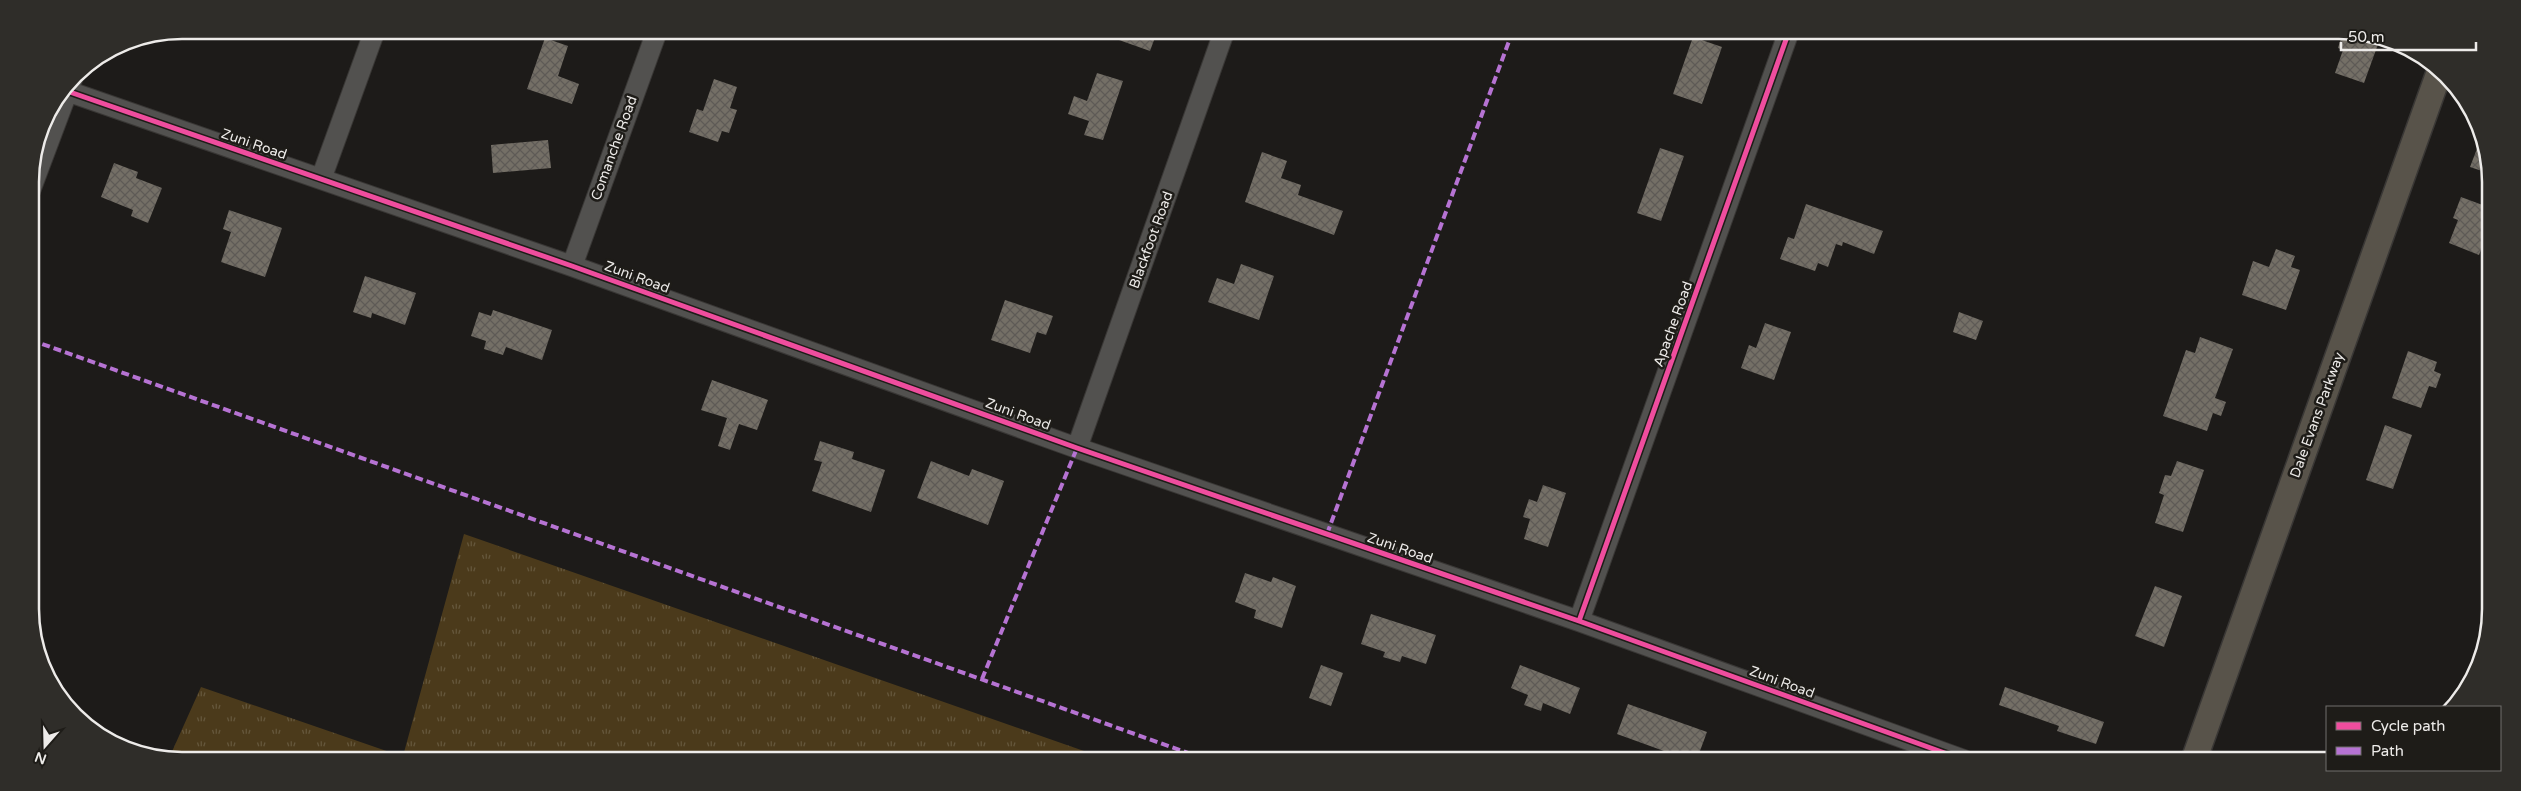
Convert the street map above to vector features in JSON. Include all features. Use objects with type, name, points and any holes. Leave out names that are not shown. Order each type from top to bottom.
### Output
[{"type":"main road","name":"Dale Evans Parkway","points":[[2197,752],[2437,77]]},
{"type":"street","points":[[321,179],[372,39]]},
{"type":"street","name":"Comanche Road","points":[[572,266],[653,39]]},
{"type":"street","name":"Blackfoot Road","points":[[1077,448],[1222,39]]},
{"type":"street","name":"Apache Road","points":[[1579,621],[1786,39]]},
{"type":"street","name":"Zuni Road","points":[[74,87],[321,179],[572,266],[1077,448],[1579,621],[1942,752]]},
{"type":"street","points":[[40,164],[62,103]]},
{"type":"green space","points":[[464,534],[1087,752],[404,752]]},
{"type":"green space","points":[[201,687],[389,752],[181,752],[172,752]]},
{"type":"building","points":[[545,39],[568,46],[558,76],[579,84],[572,104],[527,89]]},
{"type":"building","points":[[1116,39],[1154,39],[1150,51]]},
{"type":"building","points":[[1692,39],[1699,39],[1722,47],[1702,104],[1673,94]]},
{"type":"building","points":[[2341,39],[2358,40],[2378,44],[2364,83],[2335,73],[2343,50],[2338,48]]},
{"type":"building","points":[[1097,73],[1123,81],[1103,140],[1084,135],[1089,121],[1068,114],[1074,96],[1087,101]]},
{"type":"building","points":[[714,79],[737,87],[730,108],[737,110],[729,133],[722,131],[718,142],[689,132],[697,109],[703,111]]},
{"type":"building","points":[[548,140],[551,168],[493,173],[491,145]]},
{"type":"building","points":[[2478,146],[2482,171],[2470,167]]},
{"type":"building","points":[[1660,148],[1684,156],[1661,221],[1637,213]]},
{"type":"building","points":[[1262,152],[1287,161],[1281,178],[1301,185],[1298,195],[1343,211],[1334,235],[1245,202]]},
{"type":"building","points":[[114,163],[138,172],[136,178],[162,188],[148,223],[131,216],[133,210],[101,197]]},
{"type":"building","points":[[2461,197],[2482,205],[2482,247],[2479,255],[2449,243],[2458,220],[2453,218]]},
{"type":"building","points":[[1806,204],[1883,231],[1874,254],[1843,242],[1842,246],[1836,244],[1828,267],[1818,263],[1815,271],[1780,259],[1788,237],[1794,239]]},
{"type":"building","points":[[229,210],[282,228],[265,277],[221,262],[231,232],[223,229]]},
{"type":"building","points":[[2276,249],[2295,256],[2291,267],[2300,270],[2286,310],[2242,295],[2253,261],[2269,267]]},
{"type":"building","points":[[1241,264],[1274,276],[1259,320],[1208,302],[1217,278],[1234,284]]},
{"type":"building","points":[[365,276],[416,293],[405,325],[372,313],[371,318],[353,312]]},
{"type":"building","points":[[1005,300],[1053,316],[1046,335],[1037,332],[1030,353],[991,340]]},
{"type":"building","points":[[493,310],[552,330],[542,360],[506,347],[503,355],[484,349],[486,341],[471,336],[479,312],[491,316]]},
{"type":"building","points":[[1959,312],[1983,321],[1976,340],[1953,332]]},
{"type":"building","points":[[1765,323],[1791,332],[1774,380],[1741,368],[1749,345],[1756,348]]},
{"type":"building","points":[[2200,337],[2233,349],[2215,398],[2226,402],[2221,416],[2213,413],[2207,431],[2163,416],[2186,350],[2195,353]]},
{"type":"building","points":[[2408,351],[2437,362],[2434,371],[2441,374],[2436,388],[2429,386],[2421,408],[2392,398]]},
{"type":"building","points":[[712,380],[768,400],[757,430],[739,424],[730,450],[718,446],[727,418],[701,410]]},
{"type":"building","points":[[2385,425],[2412,435],[2393,489],[2366,480]]},
{"type":"building","points":[[820,441],[854,452],[852,459],[885,470],[871,512],[812,491],[822,462],[814,460]]},
{"type":"building","points":[[931,461],[969,476],[972,469],[1004,481],[988,525],[917,498]]},
{"type":"building","points":[[2177,461],[2204,470],[2183,532],[2155,523],[2164,495],[2159,493],[2165,475],[2171,476]]},
{"type":"building","points":[[1543,485],[1566,493],[1548,547],[1524,539],[1530,519],[1523,517],[1529,499],[1537,502]]},
{"type":"building","points":[[1245,573],[1271,582],[1273,577],[1296,586],[1282,628],[1254,618],[1256,610],[1235,602]]},
{"type":"building","points":[[2155,586],[2182,596],[2164,647],[2135,636]]},
{"type":"building","points":[[1371,614],[1436,635],[1426,664],[1402,656],[1400,662],[1383,657],[1385,652],[1361,644]]},
{"type":"building","points":[[1321,665],[1343,673],[1331,706],[1309,698]]},
{"type":"building","points":[[1520,665],[1580,688],[1570,714],[1543,703],[1541,711],[1524,705],[1528,695],[1511,688]]},
{"type":"building","points":[[2005,687],[2104,722],[2096,744],[2057,731],[2059,726],[1999,705]]},
{"type":"building","points":[[1628,704],[1707,732],[1700,752],[1667,752],[1617,734]]},
{"type":"marked path","points":[[1327,534],[1510,39]]},
{"type":"marked path","points":[[39,343],[1185,752]]},
{"type":"marked path","points":[[982,679],[1077,448]]},
{"type":"cycle path","points":[[1579,621],[1786,39]]},
{"type":"cycle path","points":[[70,92],[572,266],[1077,448],[1579,621],[1942,752]]}]
